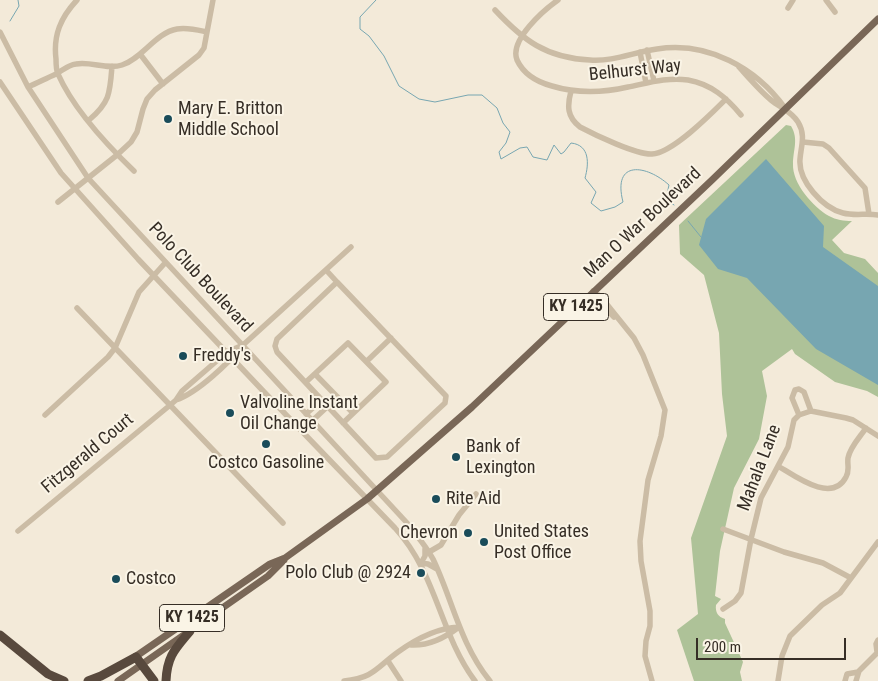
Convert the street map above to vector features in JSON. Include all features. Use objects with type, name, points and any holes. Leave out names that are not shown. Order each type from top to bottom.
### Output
[{"type":"highway","points":[[166,681],[169,659],[179,642],[190,630]]},
{"type":"highway","points":[[0,635],[48,674],[64,681]]},
{"type":"highway","points":[[88,681],[139,660],[154,681]]},
{"type":"main road","name":"Man O War Boulevard","points":[[101,681],[190,630],[268,576],[285,558],[377,491],[486,394],[878,19]]},
{"type":"main road","name":"Man O War Boulevard","points":[[118,681],[139,660],[270,564],[285,558]]},
{"type":"street","points":[[77,0],[66,12],[58,28],[54,45],[57,73],[80,111],[134,171]]},
{"type":"street","points":[[58,202],[118,155],[131,142],[138,132],[147,99],[204,48],[213,0]]},
{"type":"street","points":[[522,37],[545,10],[558,0]]},
{"type":"street","points":[[788,8],[793,0]]},
{"type":"street","points":[[826,0],[835,12]]},
{"type":"street","points":[[495,10],[522,37],[530,42],[551,52],[579,59],[608,59],[647,50],[675,47],[696,49],[717,55],[736,65],[771,100],[785,108],[799,123],[803,142],[800,160],[801,172],[818,196],[832,209],[844,213],[878,215]]},
{"type":"street","points":[[28,87],[67,66],[76,64],[123,65],[162,36],[176,29],[183,28],[208,32]]},
{"type":"street","name":"Polo Club Boulevard","points":[[0,32],[28,87],[88,178],[164,263],[408,524],[425,546],[437,570],[469,650],[490,681]]},
{"type":"street","name":"Belhurst Way","points":[[522,37],[516,50],[516,57],[526,72],[539,82],[571,91],[600,92],[654,81],[673,79],[691,81],[708,86],[726,98],[741,115]]},
{"type":"street","points":[[647,50],[654,81]]},
{"type":"street","points":[[640,52],[646,83]]},
{"type":"street","points":[[140,54],[163,84]]},
{"type":"street","points":[[89,120],[99,112],[107,100],[112,66]]},
{"type":"street","name":"Polo Club Boulevard","points":[[0,82],[60,172],[232,358],[399,532],[421,563],[458,655],[475,681]]},
{"type":"street","points":[[571,91],[568,113],[573,122],[580,127],[638,151],[653,154],[680,140],[707,118],[726,98]]},
{"type":"street","points":[[803,142],[823,144],[861,182],[867,195],[869,214]]},
{"type":"street","points":[[243,346],[351,247]]},
{"type":"street","points":[[45,415],[108,356],[114,348],[139,292],[164,263]]},
{"type":"street","points":[[326,270],[338,282],[446,396],[445,403],[387,457],[376,458],[277,352],[274,346],[277,339],[338,282]]},
{"type":"street","points":[[593,291],[601,297],[634,338],[643,355],[665,410],[661,436],[648,480],[640,541],[641,561],[650,611],[650,626],[645,656],[652,681]]},
{"type":"street","points":[[77,308],[283,523]]},
{"type":"street","points":[[367,361],[391,338]]},
{"type":"street","points":[[306,382],[348,343],[367,361],[386,382],[343,422]]},
{"type":"street","name":"Fitzgerald Court","points":[[18,531],[169,406],[182,391],[227,352],[243,346]]},
{"type":"street","name":"Fitzgerald Court","points":[[176,400],[187,397],[243,346]]},
{"type":"street","points":[[315,374],[353,413]]},
{"type":"street","points":[[799,415],[792,398],[794,390],[799,389],[804,392],[811,411]]},
{"type":"street","points":[[306,414],[324,403],[334,394]]},
{"type":"street","points":[[312,420],[324,403]]},
{"type":"street","name":"Mahala Lane","points":[[723,609],[735,601],[741,593],[761,498],[788,446],[794,420],[799,415],[811,411],[846,418],[878,436]]},
{"type":"street","points":[[778,466],[814,486],[825,489],[836,487],[847,476],[849,468],[848,459],[851,450],[866,428]]},
{"type":"street","points":[[429,552],[441,545],[459,515],[476,494]]},
{"type":"street","points":[[723,530],[784,552],[823,563],[851,578]]},
{"type":"street","points":[[778,681],[782,656],[790,636],[822,605],[840,594],[878,542]]},
{"type":"street","points":[[425,546],[425,556],[421,563],[428,564],[437,570]]},
{"type":"street","points":[[344,681],[366,676],[411,645],[418,638],[447,628],[459,627]]},
{"type":"street","points":[[411,645],[420,645],[449,634],[459,627]]},
{"type":"street","points":[[856,681],[858,672],[878,652],[876,644],[878,640]]},
{"type":"street","points":[[388,661],[401,681]]},
{"type":"street","points":[[845,681],[846,674],[858,672]]},
{"type":"green space","points":[[786,125],[791,126],[795,135],[794,171],[796,179],[805,194],[816,207],[829,216],[840,220],[852,221],[832,240],[844,253],[865,259],[878,273],[878,397],[867,391],[835,382],[795,354],[792,349],[762,371],[767,396],[759,439],[734,488],[720,551],[715,596],[721,599],[716,605],[716,610],[720,617],[725,619],[725,623],[743,662],[740,672],[742,681],[694,681],[677,630],[698,614],[691,538],[727,436],[722,394],[719,333],[704,275],[680,254],[679,225]]},
{"type":"water","points":[[766,159],[824,226],[823,247],[878,286],[878,385],[816,349],[747,278],[718,269],[699,245],[706,219]]},
{"type":"waterway","points":[[10,21],[19,6],[18,0]]},
{"type":"waterway","points":[[376,0],[360,17],[360,29],[369,36],[384,56],[399,86],[419,99],[435,102],[468,95],[482,95],[497,108],[503,123],[510,132],[506,143],[499,152],[501,159],[520,148],[527,147],[533,157],[547,160],[554,145],[561,154],[571,143],[582,147],[585,151],[587,156],[585,178],[596,192],[591,203],[601,211],[615,207],[623,202],[622,178],[627,172],[634,170],[651,173],[669,185],[668,199],[674,205]]},
{"type":"waterway","points":[[688,221],[701,237]]},
{"type":"place","name":"Mary E. Britton Middle School","points":[[168,119]]},
{"type":"place","name":"Freddy's","points":[[183,356]]},
{"type":"place","name":"Valvoline Instant Oil Change","points":[[230,413]]},
{"type":"place","name":"Costco Gasoline","points":[[266,444]]},
{"type":"place","name":"Bank of Lexington","points":[[456,457]]},
{"type":"place","name":"Rite Aid","points":[[436,499]]},
{"type":"place","name":"Chevron","points":[[468,533]]},
{"type":"place","name":"United States Post Office","points":[[484,542]]},
{"type":"place","name":"Polo Club @ 2924","points":[[421,573]]},
{"type":"place","name":"Costco","points":[[116,579]]}]
